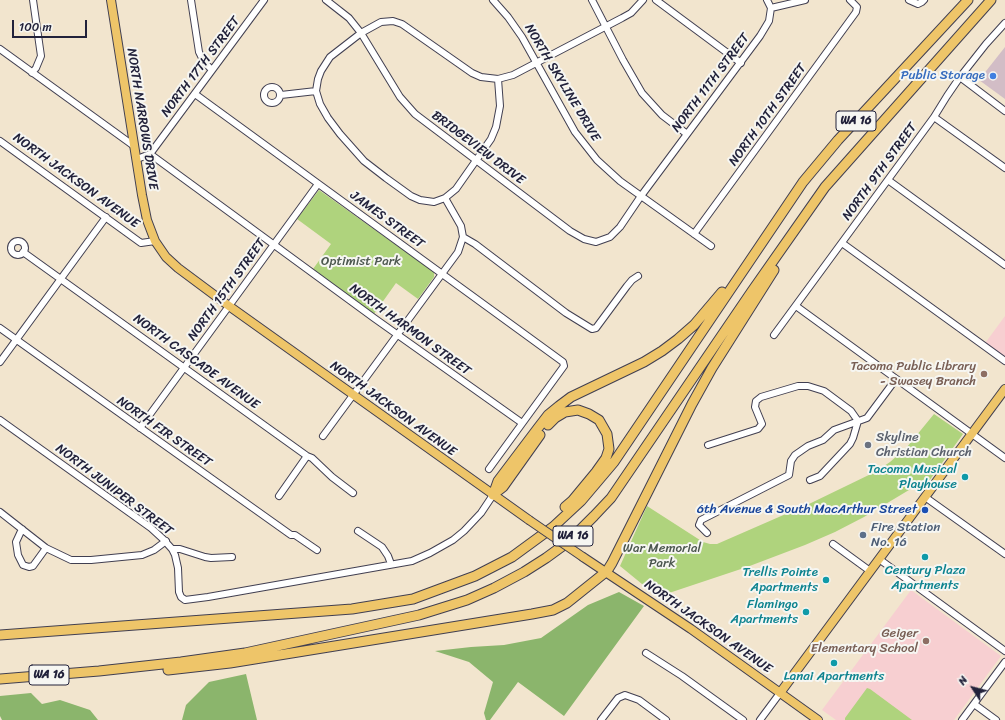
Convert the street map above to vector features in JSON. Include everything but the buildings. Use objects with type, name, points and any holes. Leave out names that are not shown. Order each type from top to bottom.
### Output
[{"type":"highway","name":"WA 16","points":[[0,635],[184,623],[352,609],[413,599],[475,576],[512,556],[553,527],[581,501],[614,462],[804,182],[838,140],[968,0]]},
{"type":"highway","name":"WA 16","points":[[0,679],[98,671],[182,662],[245,653],[419,615],[467,600],[494,588],[546,558],[568,542],[611,498],[808,210],[833,177],[991,0]]},
{"type":"highway","points":[[98,671],[135,672],[230,664],[532,614],[553,610],[567,604],[607,571],[692,404],[723,349],[813,209],[871,135]]},
{"type":"highway","points":[[493,495],[498,481],[548,415],[571,397],[644,362],[678,339],[705,313],[756,251]]},
{"type":"highway","points":[[493,495],[503,487],[545,428],[555,418],[565,412],[578,410],[599,420],[607,434],[609,449],[606,458],[572,501],[512,556]]},
{"type":"main road","name":"NORTH NARROWS DRIVE","points":[[111,0],[142,195],[147,220],[155,241]]},
{"type":"main road","name":"NORTH JACKSON AVENUE","points":[[155,241],[166,257],[178,268],[229,306],[522,516],[607,571],[686,625],[813,718]]},
{"type":"main road","points":[[780,693],[1005,389]]},
{"type":"street","points":[[32,0],[41,56],[32,73]]},
{"type":"street","points":[[191,0],[199,52],[204,62],[212,70]]},
{"type":"street","name":"NORTH 17TH STREET","points":[[150,154],[264,0]]},
{"type":"street","name":"BRIDGEVIEW DRIVE","points":[[326,0],[349,18],[361,33],[408,108],[431,127],[579,237],[596,242],[605,240],[615,233],[641,196]]},
{"type":"street","name":"NORTH SKYLINE DRIVE","points":[[493,0],[516,28],[537,63],[562,111],[597,160],[612,174],[710,246]]},
{"type":"street","points":[[592,0],[642,93],[662,115],[687,134]]},
{"type":"street","points":[[498,79],[500,106],[496,127],[487,146],[456,189],[445,198],[430,202],[416,198],[372,168],[356,153],[340,134],[324,111],[316,91],[318,79],[324,64],[340,49],[361,33],[381,22],[399,22],[472,73],[485,78],[498,79],[513,75],[631,13],[643,0]]},
{"type":"street","points":[[656,0],[741,63]]},
{"type":"street","points":[[767,0],[771,8],[805,0]]},
{"type":"street","name":"NORTH 10TH STREET","points":[[694,234],[856,12],[858,8],[850,0]]},
{"type":"street","points":[[909,0],[918,4],[924,0]]},
{"type":"street","name":"NORTH 11TH STREET","points":[[641,196],[741,63],[767,25],[771,8]]},
{"type":"street","name":"NORTH 9TH STREET","points":[[774,335],[934,117],[960,78],[986,44],[1005,23]]},
{"type":"street","points":[[0,49],[134,146]]},
{"type":"street","points":[[960,78],[1005,111]]},
{"type":"street","points":[[281,95],[316,91]]},
{"type":"street","name":"JAMES STREET","points":[[195,94],[564,362],[564,366],[522,424]]},
{"type":"street","points":[[934,117],[1005,168]]},
{"type":"street","name":"NORTH JACKSON AVENUE","points":[[0,141],[141,243],[155,241]]},
{"type":"street","points":[[137,159],[150,154]]},
{"type":"street","name":"NORTH HARMON STREET","points":[[150,154],[522,424]]},
{"type":"street","points":[[888,180],[1005,265]]},
{"type":"street","name":"NORTH 15TH STREET","points":[[140,428],[318,184]]},
{"type":"street","points":[[323,436],[458,252],[462,237],[459,222],[445,198]]},
{"type":"street","points":[[0,362],[106,217]]},
{"type":"street","points":[[462,237],[471,241],[566,312],[592,329],[596,328],[627,286],[638,276]]},
{"type":"street","points":[[842,243],[1005,361]]},
{"type":"street","name":"NORTH CASCADE AVENUE","points":[[23,252],[307,456],[312,458],[332,478],[353,493]]},
{"type":"street","points":[[796,306],[1005,458]]},
{"type":"street","name":"NORTH FIR STREET","points":[[0,328],[291,535],[296,535],[317,550]]},
{"type":"street","points":[[707,533],[700,525],[701,520],[788,475],[790,473],[792,460],[800,451],[823,440],[834,430],[867,418],[896,379]]},
{"type":"street","points":[[708,445],[760,428],[761,422],[755,407],[756,401],[761,397],[795,386],[808,386],[824,391],[851,411],[858,421]]},
{"type":"street","name":"NORTH JUNIPER STREET","points":[[0,420],[151,528],[166,541],[172,549],[176,560],[179,592],[182,598],[188,600],[208,597],[391,564]]},
{"type":"street","points":[[810,480],[820,476],[850,444],[858,421]]},
{"type":"street","points":[[489,469],[522,424]]},
{"type":"street","points":[[279,496],[307,456]]},
{"type":"street","points":[[358,531],[382,548],[388,556],[391,564],[418,558],[453,540],[481,513],[493,495]]},
{"type":"street","points":[[925,496],[1005,554]]},
{"type":"street","points":[[0,512],[46,548],[66,559],[77,561],[142,555],[154,550],[166,541]]},
{"type":"street","points":[[22,529],[16,542],[18,555],[23,565],[29,567],[33,566],[46,548]]},
{"type":"street","points":[[833,544],[870,571]]},
{"type":"street","points":[[172,549],[184,550],[205,558],[232,557]]},
{"type":"street","points":[[879,559],[1005,651]]},
{"type":"street","points":[[646,653],[682,676],[743,720]]},
{"type":"street","points":[[962,720],[1005,662]]},
{"type":"street","points":[[760,720],[780,693]]},
{"type":"street","points":[[601,720],[621,695],[639,700],[666,720]]},
{"type":"street","points":[[974,704],[996,720]]},
{"type":"shaded area","points":[[1005,47],[1005,99],[979,80]]},
{"type":"shaded area","points":[[1005,316],[1005,361],[983,346]]},
{"type":"shaded area","name":"Geiger Elementary School","points":[[911,590],[1001,656],[954,720],[836,720],[822,710]]},
{"type":"green space","name":"Optimist Park","points":[[319,190],[434,272],[434,277],[418,299],[396,283],[374,314],[313,269],[331,244],[297,219]]},
{"type":"green space","name":"War Memorial Park","points":[[934,414],[963,434],[924,488],[916,483],[909,490],[864,517],[835,532],[747,567],[663,595],[642,584],[620,566],[647,506],[703,542],[717,544],[811,503],[875,472],[890,462],[907,447]]},
{"type":"green space","points":[[619,592],[644,606],[564,716],[518,682],[490,720],[486,720],[484,713],[493,682],[469,662],[435,651],[504,645],[541,638],[588,605]]},
{"type":"green space","points":[[246,674],[257,720],[182,720],[186,705],[209,682]]},
{"type":"green space","points":[[867,688],[870,689],[912,720],[845,720]]},
{"type":"green space","points":[[31,693],[42,704],[60,700],[90,710],[98,720],[2,720],[0,716],[0,696]]},
{"type":"place","name":"Public Storage","points":[[993,76]]},
{"type":"place","name":"Tacoma Public Library - Swasey Branch","points":[[984,374]]},
{"type":"place","name":"Skyline Christian Church","points":[[868,445]]},
{"type":"place","name":"Tacoma Musical Playhouse","points":[[965,477]]},
{"type":"place","name":"6th Avenue & South MacArthur Street","points":[[925,510]]},
{"type":"place","name":"Fire Station No. 16","points":[[863,535]]},
{"type":"place","name":"Century Plaza Apartments","points":[[925,557]]},
{"type":"place","name":"Trellis Pointe Apartments","points":[[826,580]]},
{"type":"place","name":"Flamingo Apartments","points":[[806,612]]},
{"type":"place","name":"Geiger Elementary School","points":[[926,641]]},
{"type":"place","name":"Lanai Apartments","points":[[834,663]]}]
